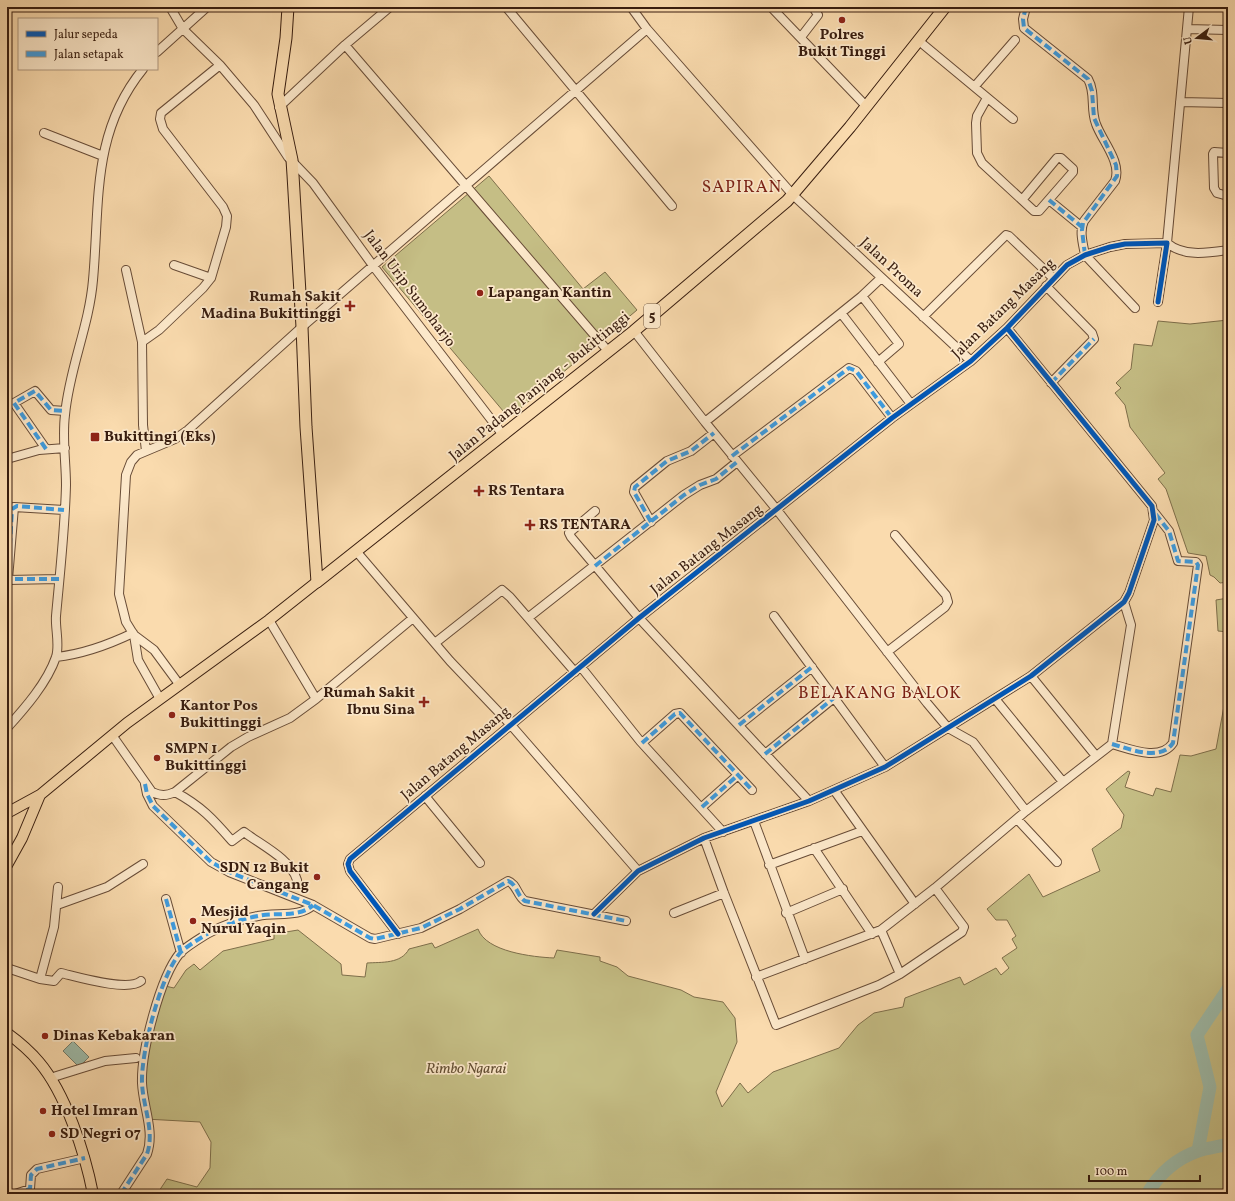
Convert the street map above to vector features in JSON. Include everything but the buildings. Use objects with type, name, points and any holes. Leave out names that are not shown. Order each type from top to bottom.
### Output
[{"type":"highway","points":[[288,7],[286,38],[278,83],[279,107],[292,160],[302,327],[306,427],[317,582]]},
{"type":"highway","name":"Jalan Padang Panjang - Bukittinggi","points":[[317,582],[634,331],[738,244],[792,195],[919,41],[945,7]]},
{"type":"main road","points":[[8,815],[40,795],[112,735],[179,684],[269,620],[317,582]]},
{"type":"main road","points":[[7,865],[22,838],[40,795]]},
{"type":"main road","points":[[7,1033],[39,1061],[50,1078],[77,1135],[85,1158],[93,1194]]},
{"type":"street","name":"Jalan Urip Sumoharjo","points":[[170,7],[183,29],[220,65],[254,105],[292,160],[313,183],[374,267],[503,436]]},
{"type":"street","points":[[158,51],[207,7]]},
{"type":"street","points":[[279,107],[345,45],[390,7]]},
{"type":"street","points":[[506,7],[672,206]]},
{"type":"street","name":"Jalan Proma","points":[[631,7],[647,29],[792,195],[880,279],[971,361]]},
{"type":"street","points":[[771,7],[866,106]]},
{"type":"street","points":[[801,37],[818,16],[813,7]]},
{"type":"street","points":[[1026,7],[1023,19],[1024,28],[1088,79],[1091,84],[1094,118],[1117,170],[1115,181],[1084,221],[1082,227],[1085,255],[1135,308]]},
{"type":"street","points":[[1158,302],[1167,243],[1189,7]]},
{"type":"street","points":[[160,699],[138,660],[133,634],[126,622],[119,594],[126,475],[131,462],[137,455],[175,439],[188,430],[302,327],[374,267],[647,29]]},
{"type":"street","points":[[1187,29],[1228,30]]},
{"type":"street","points":[[974,86],[1015,40]]},
{"type":"street","points":[[919,41],[1013,119]]},
{"type":"street","points":[[345,45],[467,185],[608,351]]},
{"type":"street","points":[[142,342],[176,314],[211,278],[226,227],[226,212],[205,181],[163,129],[160,120],[161,113],[220,65]]},
{"type":"street","points":[[7,728],[36,694],[56,657],[59,579],[64,510],[64,433],[68,390],[91,300],[103,156],[111,121],[120,101],[142,70]]},
{"type":"street","points":[[987,98],[976,119],[977,157],[1022,200],[1036,211],[1048,200],[1073,171],[1072,168],[1059,157],[1022,200]]},
{"type":"street","points":[[1180,102],[1228,103]]},
{"type":"street","points":[[44,133],[103,156]]},
{"type":"street","points":[[1228,153],[1214,152],[1213,158],[1215,192],[1228,196]]},
{"type":"street","points":[[1048,200],[1082,227]]},
{"type":"street","points":[[923,317],[1006,235],[1009,236],[1053,278]]},
{"type":"street","points":[[1167,243],[1175,250],[1192,253],[1228,250]]},
{"type":"street","name":"Jalan Batang Masang","points":[[398,934],[350,871],[348,864],[350,859],[510,724],[640,618],[892,418],[971,361],[1007,328],[1053,278],[1067,266],[1085,255],[1125,244],[1167,243]]},
{"type":"street","points":[[174,265],[211,278]]},
{"type":"street","points":[[126,270],[142,342],[143,425],[146,451]]},
{"type":"street","points":[[705,422],[862,296],[880,279]]},
{"type":"street","points":[[1046,286],[1092,333],[1094,339],[1051,383]]},
{"type":"street","points":[[862,296],[899,344],[878,362]]},
{"type":"street","points":[[841,313],[911,404]]},
{"type":"street","points":[[594,914],[638,871],[704,838],[809,801],[885,767],[996,700],[1032,676],[1124,602],[1129,593],[1154,520],[1152,506],[1007,328]]},
{"type":"street","points":[[634,331],[705,422],[777,510],[886,652],[948,728],[973,742],[1026,811]]},
{"type":"street","points":[[529,617],[684,495],[700,485],[716,479],[735,459],[848,368],[856,371],[892,418]]},
{"type":"street","points":[[46,449],[14,403],[34,391],[48,408],[54,411],[65,411]]},
{"type":"street","points":[[651,522],[634,492],[635,487],[667,461],[687,454],[714,432]]},
{"type":"street","points":[[7,459],[46,449],[65,448]]},
{"type":"street","points":[[59,579],[7,580],[14,507],[64,510]]},
{"type":"street","points":[[595,511],[569,533],[595,566],[640,618],[809,801]]},
{"type":"street","points":[[1112,744],[1147,753],[1165,751],[1173,743],[1198,565],[1196,562],[1178,561],[1169,530],[1154,512]]},
{"type":"street","points":[[886,652],[945,607],[948,602],[946,595],[895,535]]},
{"type":"street","points":[[356,551],[413,618],[510,724],[638,871]]},
{"type":"street","points":[[435,642],[502,590],[510,596],[578,669],[642,743],[702,807],[723,832]]},
{"type":"street","points":[[756,977],[881,930],[935,888],[1026,811],[1112,744],[1131,625],[1124,602]]},
{"type":"street","points":[[774,616],[885,767]]},
{"type":"street","points":[[112,735],[152,792],[159,795],[168,795],[175,792],[231,747],[248,736],[285,721],[316,699],[413,618]]},
{"type":"street","points":[[269,620],[316,699]]},
{"type":"street","points":[[56,657],[72,655],[105,646],[133,634]]},
{"type":"street","points":[[133,634],[154,650],[179,684]]},
{"type":"street","points":[[739,725],[812,667]]},
{"type":"street","points":[[1032,676],[1096,756]]},
{"type":"street","points":[[765,754],[835,697]]},
{"type":"street","points":[[996,700],[1063,782]]},
{"type":"street","points":[[642,743],[675,714],[680,713],[752,790]]},
{"type":"street","points":[[702,807],[738,775]]},
{"type":"street","points":[[145,784],[147,794],[154,806],[210,862],[229,872],[313,905],[364,936],[375,939],[416,930],[438,920],[508,881],[513,884],[519,896],[525,901],[547,907],[594,914],[626,921]]},
{"type":"street","points":[[834,790],[915,904]]},
{"type":"street","points":[[175,792],[195,802],[213,819],[232,841],[244,832],[285,862],[296,873],[297,880]]},
{"type":"street","points":[[424,796],[480,864]]},
{"type":"street","points":[[1017,819],[1057,862]]},
{"type":"street","points":[[754,821],[786,913],[804,959]]},
{"type":"street","points":[[769,865],[862,831]]},
{"type":"street","points":[[704,838],[756,977],[776,1025],[869,989],[900,974],[964,930],[964,927],[935,888]]},
{"type":"street","points":[[814,848],[872,934]]},
{"type":"street","points":[[57,905],[107,887],[143,864]]},
{"type":"street","points":[[40,979],[54,927],[58,887]]},
{"type":"street","points":[[786,913],[843,889]]},
{"type":"street","points":[[674,913],[724,893]]},
{"type":"street","points":[[166,899],[181,952]]},
{"type":"street","points":[[121,1194],[149,1148],[150,1132],[144,1104],[142,1082],[145,1044],[164,986],[174,963],[181,952],[218,928],[232,923],[258,916],[300,913],[309,910],[313,905]]},
{"type":"street","points":[[881,930],[900,974]]},
{"type":"street","points":[[7,968],[40,979],[54,981],[61,973],[119,984],[133,985],[141,981]]},
{"type":"street","points":[[50,1078],[105,1061],[136,1058]]},
{"type":"street","points":[[15,1194],[30,1189],[31,1175],[37,1169],[85,1158]]},
{"type":"green space","points":[[489,176],[583,289],[605,272],[637,310],[509,418],[382,267]]},
{"type":"green space","points":[[1228,320],[1228,582],[1220,583],[1210,575],[1206,556],[1188,553],[1166,489],[1158,479],[1165,473],[1130,427],[1125,405],[1115,393],[1121,388],[1116,383],[1131,369],[1134,344],[1152,346],[1158,321],[1190,324]]},
{"type":"green space","points":[[1228,598],[1228,632],[1218,631],[1216,600]]},
{"type":"green space","name":"Rimbo Ngarai","points":[[1228,653],[1228,1194],[157,1194],[167,1179],[197,1187],[210,1168],[211,1142],[200,1122],[145,1119],[143,1066],[165,986],[174,988],[186,970],[194,964],[200,970],[223,951],[274,939],[274,934],[298,930],[341,964],[342,975],[365,977],[367,963],[396,960],[406,954],[409,949],[432,943],[435,948],[478,929],[483,937],[490,943],[511,952],[554,958],[557,950],[600,957],[600,961],[617,967],[628,976],[681,990],[694,997],[723,1002],[735,1018],[737,1042],[716,1092],[722,1107],[740,1083],[748,1093],[773,1072],[839,1048],[858,1025],[874,1013],[903,1007],[905,998],[960,977],[964,985],[996,968],[1001,975],[1009,968],[1002,958],[1017,948],[1012,939],[1016,936],[1007,920],[996,920],[987,909],[1029,874],[1043,897],[1100,871],[1092,849],[1121,828],[1124,815],[1106,789],[1128,771],[1130,772],[1125,787],[1153,796],[1156,788],[1171,792],[1180,755],[1191,756],[1216,749],[1224,706],[1224,654]]},
{"type":"shaded area","points":[[73,1041],[89,1057],[79,1067],[63,1051]]},
{"type":"waterway","points":[[1198,1151],[1210,1087],[1197,1035],[1228,989]]},
{"type":"waterway","points":[[1147,1194],[1162,1174],[1182,1158],[1198,1151],[1228,1144]]},
{"type":"marked path","points":[[1026,7],[1023,19],[1024,28],[1088,79],[1092,91],[1094,118],[1116,165],[1117,176],[1083,223],[1082,230],[1085,255]]},
{"type":"marked path","points":[[1049,200],[1082,227]]},
{"type":"marked path","points":[[1051,383],[1094,339]]},
{"type":"marked path","points":[[732,456],[849,368],[856,371],[892,418]]},
{"type":"marked path","points":[[46,449],[14,403],[35,391],[51,410],[65,411]]},
{"type":"marked path","points":[[651,522],[634,492],[635,487],[667,461],[691,451],[714,433]]},
{"type":"marked path","points":[[595,566],[684,495],[700,485],[716,479],[737,462]]},
{"type":"marked path","points":[[59,579],[8,579],[12,509],[17,506],[64,510]]},
{"type":"marked path","points":[[1112,744],[1136,751],[1153,753],[1161,752],[1173,743],[1198,565],[1196,562],[1178,561],[1169,531],[1154,512]]},
{"type":"marked path","points":[[739,725],[812,667]]},
{"type":"marked path","points":[[765,754],[835,697]]},
{"type":"marked path","points":[[642,743],[675,714],[680,713],[752,790]]},
{"type":"marked path","points":[[702,807],[738,775]]},
{"type":"marked path","points":[[145,784],[147,794],[153,806],[211,862],[229,872],[313,905],[370,938],[375,939],[421,928],[460,909],[508,881],[513,885],[525,901],[626,921]]},
{"type":"marked path","points":[[166,899],[181,953]]},
{"type":"marked path","points":[[121,1194],[147,1154],[150,1137],[142,1083],[145,1053],[153,1015],[165,979],[180,953],[207,934],[232,923],[252,917],[301,912],[313,905]]},
{"type":"marked path","points":[[15,1194],[30,1189],[31,1175],[37,1169],[85,1158]]},
{"type":"cycle path","points":[[398,934],[350,871],[348,864],[350,859],[639,618],[892,418],[971,361],[1007,328],[1067,265],[1085,255],[1110,247],[1125,244],[1167,243],[1158,302]]},
{"type":"cycle path","points":[[594,914],[638,871],[704,838],[809,801],[885,767],[1031,676],[1124,602],[1129,593],[1154,520],[1152,506],[1007,328]]},
{"type":"place","name":"Polres Bukit Tinggi","points":[[842,20]]},
{"type":"place","name":"Lapangan Kantin","points":[[480,293]]},
{"type":"place","name":"Rumah Sakit Madina Bukittinggi","points":[[350,306]]},
{"type":"place","name":"Bukittingi (Eks)","points":[[95,437]]},
{"type":"place","name":"RS Tentara","points":[[479,491]]},
{"type":"place","name":"RS TENTARA","points":[[530,525]]},
{"type":"place","name":"Rumah Sakit Ibnu Sina","points":[[424,702]]},
{"type":"place","name":"Kantor Pos Bukittinggi","points":[[172,715]]},
{"type":"place","name":"SMPN 1 Bukittinggi","points":[[157,758]]},
{"type":"place","name":"SDN 12 Bukit Cangang","points":[[317,877]]},
{"type":"place","name":"Mesjid Nurul Yaqin","points":[[193,921]]},
{"type":"place","name":"Dinas Kebakaran","points":[[45,1036]]},
{"type":"place","name":"Hotel Imran","points":[[43,1111]]},
{"type":"place","name":"SD Negri 07","points":[[52,1134]]},
{"type":"district","name":"SAPIRAN","points":[[742,187]]},
{"type":"district","name":"BELAKANG BALOK","points":[[880,693]]}]
